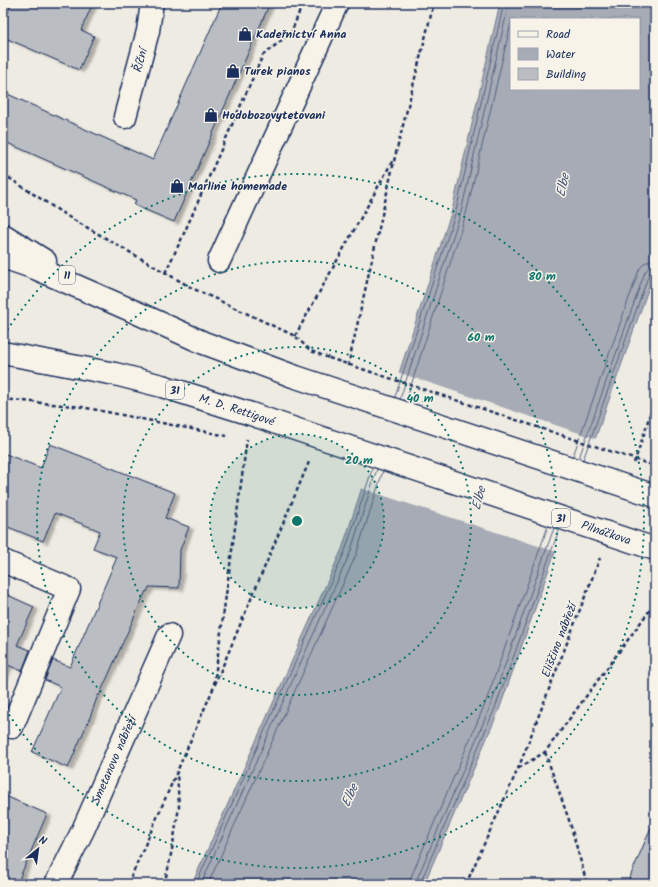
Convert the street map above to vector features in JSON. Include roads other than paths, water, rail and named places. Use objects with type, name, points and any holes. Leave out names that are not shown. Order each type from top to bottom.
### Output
[{"type":"main road","name":"Říční","points":[[124,116],[148,30],[152,3]]},
{"type":"main road","points":[[219,261],[337,3]]},
{"type":"main road","name":"11","points":[[3,235],[82,284],[133,311]]},
{"type":"main road","points":[[3,257],[36,268],[204,343],[293,376],[655,496]]},
{"type":"main road","name":"M. D. Rettigové","points":[[3,353],[116,374],[162,386],[251,414],[466,486]]},
{"type":"main road","name":"31","points":[[3,365],[70,366]]},
{"type":"main road","name":"Pilnáčkova","points":[[466,486],[655,549]]},
{"type":"main road","points":[[3,561],[69,590],[12,727]]},
{"type":"main road","name":"Smetanovo nábřeží","points":[[56,884],[84,830],[169,635]]},
{"type":"water","name":"Elbe","points":[[500,3],[655,3],[655,270],[499,710],[424,884],[192,884],[342,549],[452,210]]},
{"type":"place","name":"Kadeřnictví Anna","points":[[245,34]]},
{"type":"place","name":"Turek pianos","points":[[233,71]]},
{"type":"place","name":"Hodobozovytetovani","points":[[211,115]]},
{"type":"place","name":"Marline homemade","points":[[177,186]]}]
